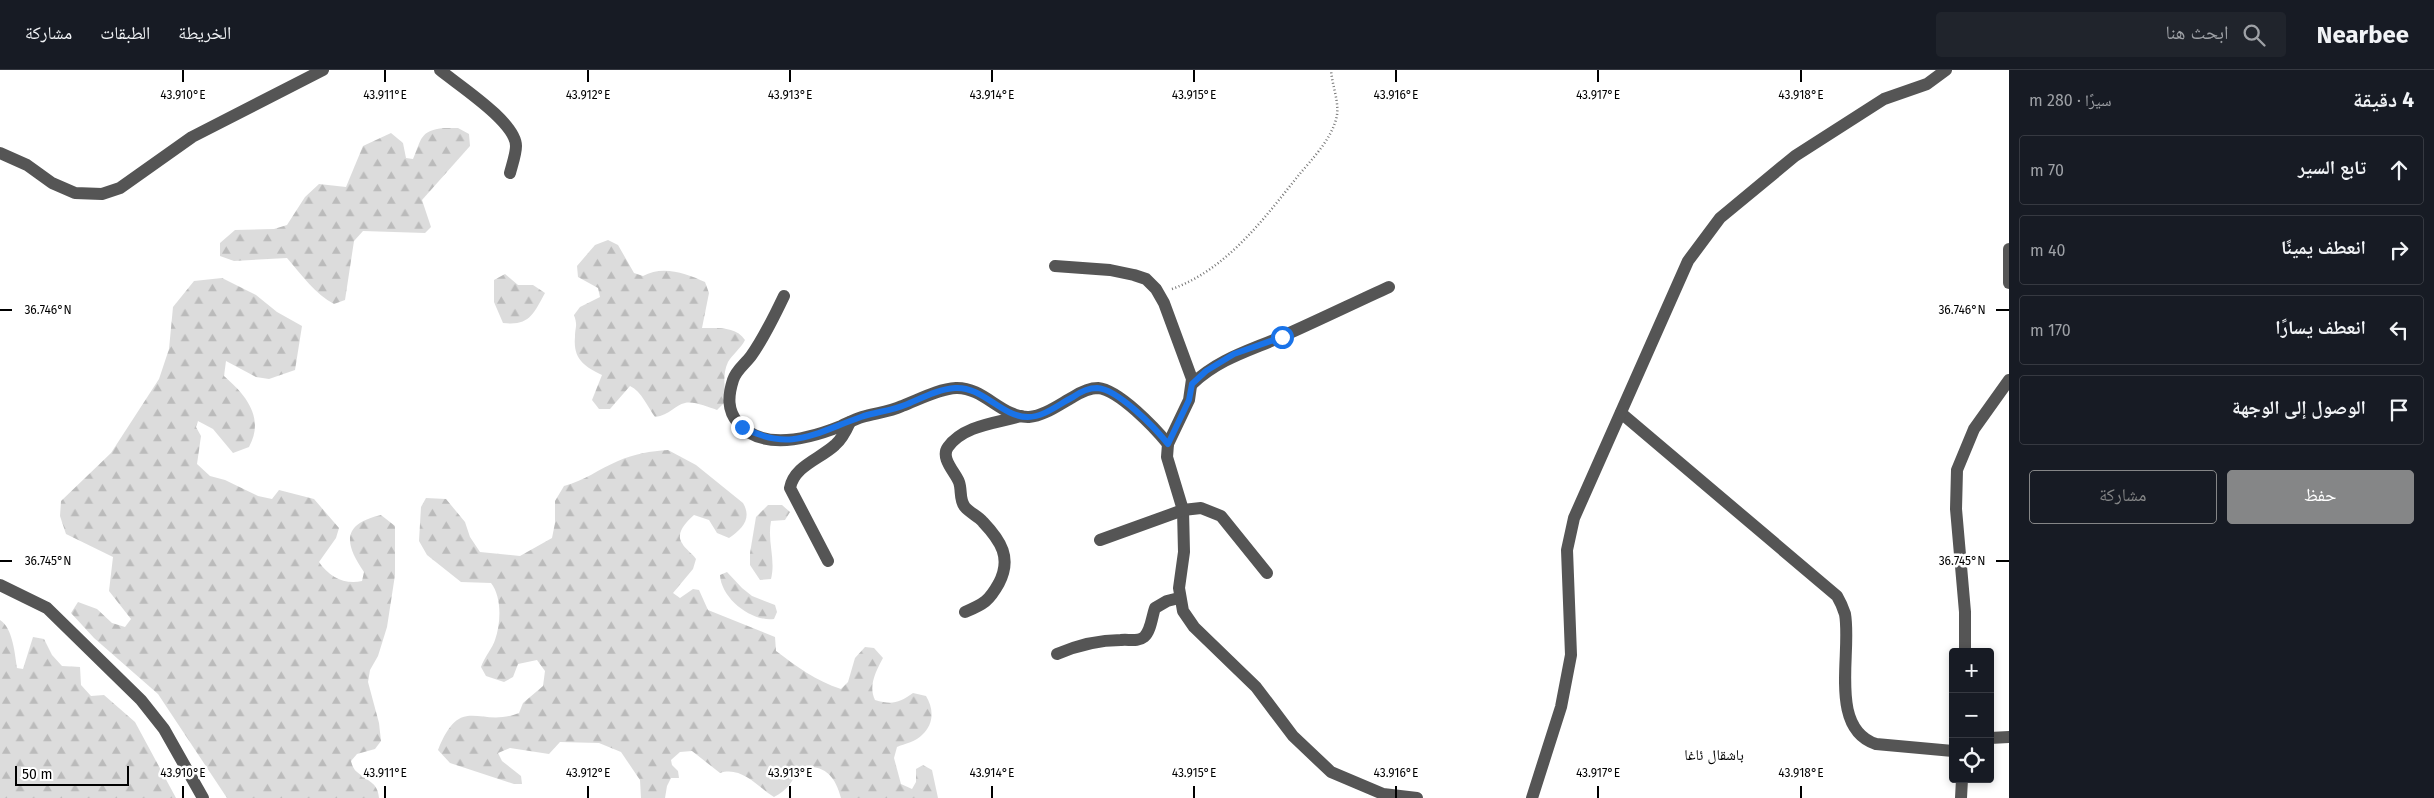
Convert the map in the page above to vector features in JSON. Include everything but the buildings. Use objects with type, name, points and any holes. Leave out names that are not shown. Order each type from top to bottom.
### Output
[{"type":"street","points":[[0,154],[27,165],[52,183],[75,193],[102,194],[120,188],[192,137],[323,70]]},
{"type":"street","points":[[440,70],[497,116],[512,133],[516,146],[510,173]]},
{"type":"street","points":[[1532,798],[1562,708],[1570,655],[1566,550],[1574,518],[1688,260],[1720,218],[1795,156],[1884,100],[1927,84],[1946,70]]},
{"type":"street","points":[[2009,249],[2009,282]]},
{"type":"street","points":[[1055,266],[1110,270],[1146,279],[1159,294],[1183,354],[1192,384],[1189,400],[1168,444],[1167,457],[1183,510],[1185,533],[1179,598],[1183,612],[1194,627],[1256,687],[1277,718],[1313,758],[1331,772],[1367,788],[1383,794],[1417,798]]},
{"type":"street","points":[[1192,384],[1206,371],[1234,354],[1282,337],[1389,287]]},
{"type":"street","points":[[784,296],[755,350],[734,378],[729,402],[731,415],[742,427],[757,435],[775,440],[792,440],[956,388],[968,390],[988,398],[1016,416],[1030,417],[1043,413],[1088,389],[1098,388],[1107,390],[1139,413],[1154,426],[1168,444]]},
{"type":"street","points":[[1965,648],[1965,612],[1956,510],[1957,470],[1974,429],[2009,380]]},
{"type":"street","points":[[1621,413],[1838,596],[1844,612],[1846,630],[1847,710],[1850,720],[1864,740],[1876,744],[1949,751]]},
{"type":"street","points":[[965,612],[985,604],[992,596],[1006,562],[998,540],[961,502],[960,483],[947,461],[946,452],[948,446],[973,428],[1021,416]]},
{"type":"street","points":[[828,561],[790,488],[792,480],[800,471],[834,446],[844,435],[850,422]]},
{"type":"street","points":[[1100,540],[1183,510],[1201,508],[1221,516],[1268,573]]},
{"type":"street","points":[[0,584],[47,608],[141,700],[164,729],[203,798]]},
{"type":"street","points":[[1057,654],[1074,646],[1100,641],[1138,640],[1148,630],[1155,608],[1167,601],[1179,598]]},
{"type":"street","points":[[1994,738],[2009,737]]},
{"type":"street","points":[[1961,798],[1962,783]]},
{"type":"path","points":[[1159,294],[1188,283],[1215,265],[1243,242],[1321,148],[1337,116],[1331,70]]},
{"type":"green space","points":[[458,128],[469,134],[470,146],[422,200],[431,227],[425,233],[363,231],[354,241],[345,300],[334,304],[327,300],[309,284],[287,258],[234,261],[220,256],[220,243],[235,230],[274,229],[287,225],[305,197],[319,184],[346,187],[363,146],[391,133],[403,143],[406,158],[413,159],[422,137],[430,131]]},
{"type":"green space","points":[[608,240],[618,245],[634,273],[643,276],[658,271],[674,272],[705,282],[709,293],[702,328],[731,330],[737,332],[745,340],[726,367],[724,377],[726,401],[717,410],[697,404],[685,403],[665,414],[655,417],[641,396],[630,386],[610,409],[599,409],[592,400],[602,375],[585,365],[578,356],[575,345],[576,324],[574,315],[580,307],[600,297],[598,288],[578,277],[577,266],[595,245]]},
{"type":"green space","points":[[505,274],[518,285],[533,285],[545,293],[533,313],[525,321],[503,323],[494,302],[494,280]]},
{"type":"green space","points":[[222,278],[256,295],[277,312],[302,326],[295,370],[269,379],[256,377],[226,361],[224,376],[246,399],[251,408],[255,426],[253,436],[249,447],[233,453],[213,429],[198,421],[196,427],[201,436],[197,464],[210,476],[225,480],[258,496],[272,499],[279,490],[314,499],[339,528],[336,538],[319,562],[333,576],[344,581],[362,581],[364,572],[357,562],[350,544],[350,536],[353,529],[368,519],[381,515],[395,526],[395,575],[387,627],[378,656],[370,670],[368,682],[379,723],[381,741],[375,749],[357,754],[351,761],[356,771],[377,788],[379,798],[227,798],[158,694],[94,638],[71,613],[78,602],[97,609],[112,623],[125,627],[131,619],[109,591],[113,557],[66,534],[60,516],[61,501],[111,453],[159,379],[169,349],[173,307],[194,281]]},
{"type":"green space","points":[[668,450],[696,465],[743,503],[747,514],[742,527],[729,538],[717,533],[709,520],[694,515],[688,520],[681,531],[680,539],[696,559],[693,569],[673,593],[680,598],[693,589],[699,590],[708,610],[775,637],[776,651],[799,668],[841,689],[848,682],[855,658],[865,647],[874,648],[883,658],[876,673],[872,689],[875,700],[895,702],[913,693],[926,696],[929,701],[932,716],[926,731],[917,739],[897,747],[894,758],[901,784],[912,789],[916,782],[916,769],[923,765],[932,770],[938,798],[841,798],[832,777],[822,769],[815,767],[799,767],[789,785],[774,797],[742,775],[735,772],[720,773],[692,751],[680,752],[671,760],[672,765],[678,771],[679,778],[671,778],[667,786],[665,798],[641,798],[640,780],[621,752],[599,743],[560,742],[549,754],[510,748],[498,753],[502,761],[521,776],[522,784],[514,784],[450,763],[438,750],[446,732],[455,722],[463,717],[505,717],[519,713],[523,703],[543,686],[545,671],[537,660],[518,664],[513,677],[504,682],[486,676],[481,667],[494,643],[499,618],[499,603],[495,589],[491,583],[461,582],[427,555],[419,541],[421,507],[426,498],[446,499],[465,522],[470,537],[480,552],[520,556],[552,538],[555,523],[555,501],[564,486],[624,459],[643,453]]},
{"type":"green space","points":[[768,505],[782,505],[790,512],[785,520],[771,521],[770,536],[773,564],[771,579],[760,580],[750,565],[750,553],[756,517]]},
{"type":"green space","points":[[727,572],[752,596],[775,605],[777,612],[774,619],[756,617],[731,600],[722,584],[720,575]]},
{"type":"green space","points":[[0,620],[11,635],[17,668],[23,669],[33,637],[44,639],[52,655],[62,666],[80,667],[81,685],[91,696],[104,695],[135,722],[176,798],[0,798]]},
{"type":"district","name":"باشقال ئاغا","points":[[1714,755]]},
{"type":"route","points":[[742,427],[757,435],[775,440],[792,440],[840,427],[862,417],[896,409],[942,391],[956,388],[968,390],[988,398],[1016,416],[1030,417],[1043,413],[1088,389],[1098,388],[1107,390],[1139,413],[1154,426],[1168,444],[1189,400],[1192,384],[1206,371],[1234,354],[1282,337]]}]
